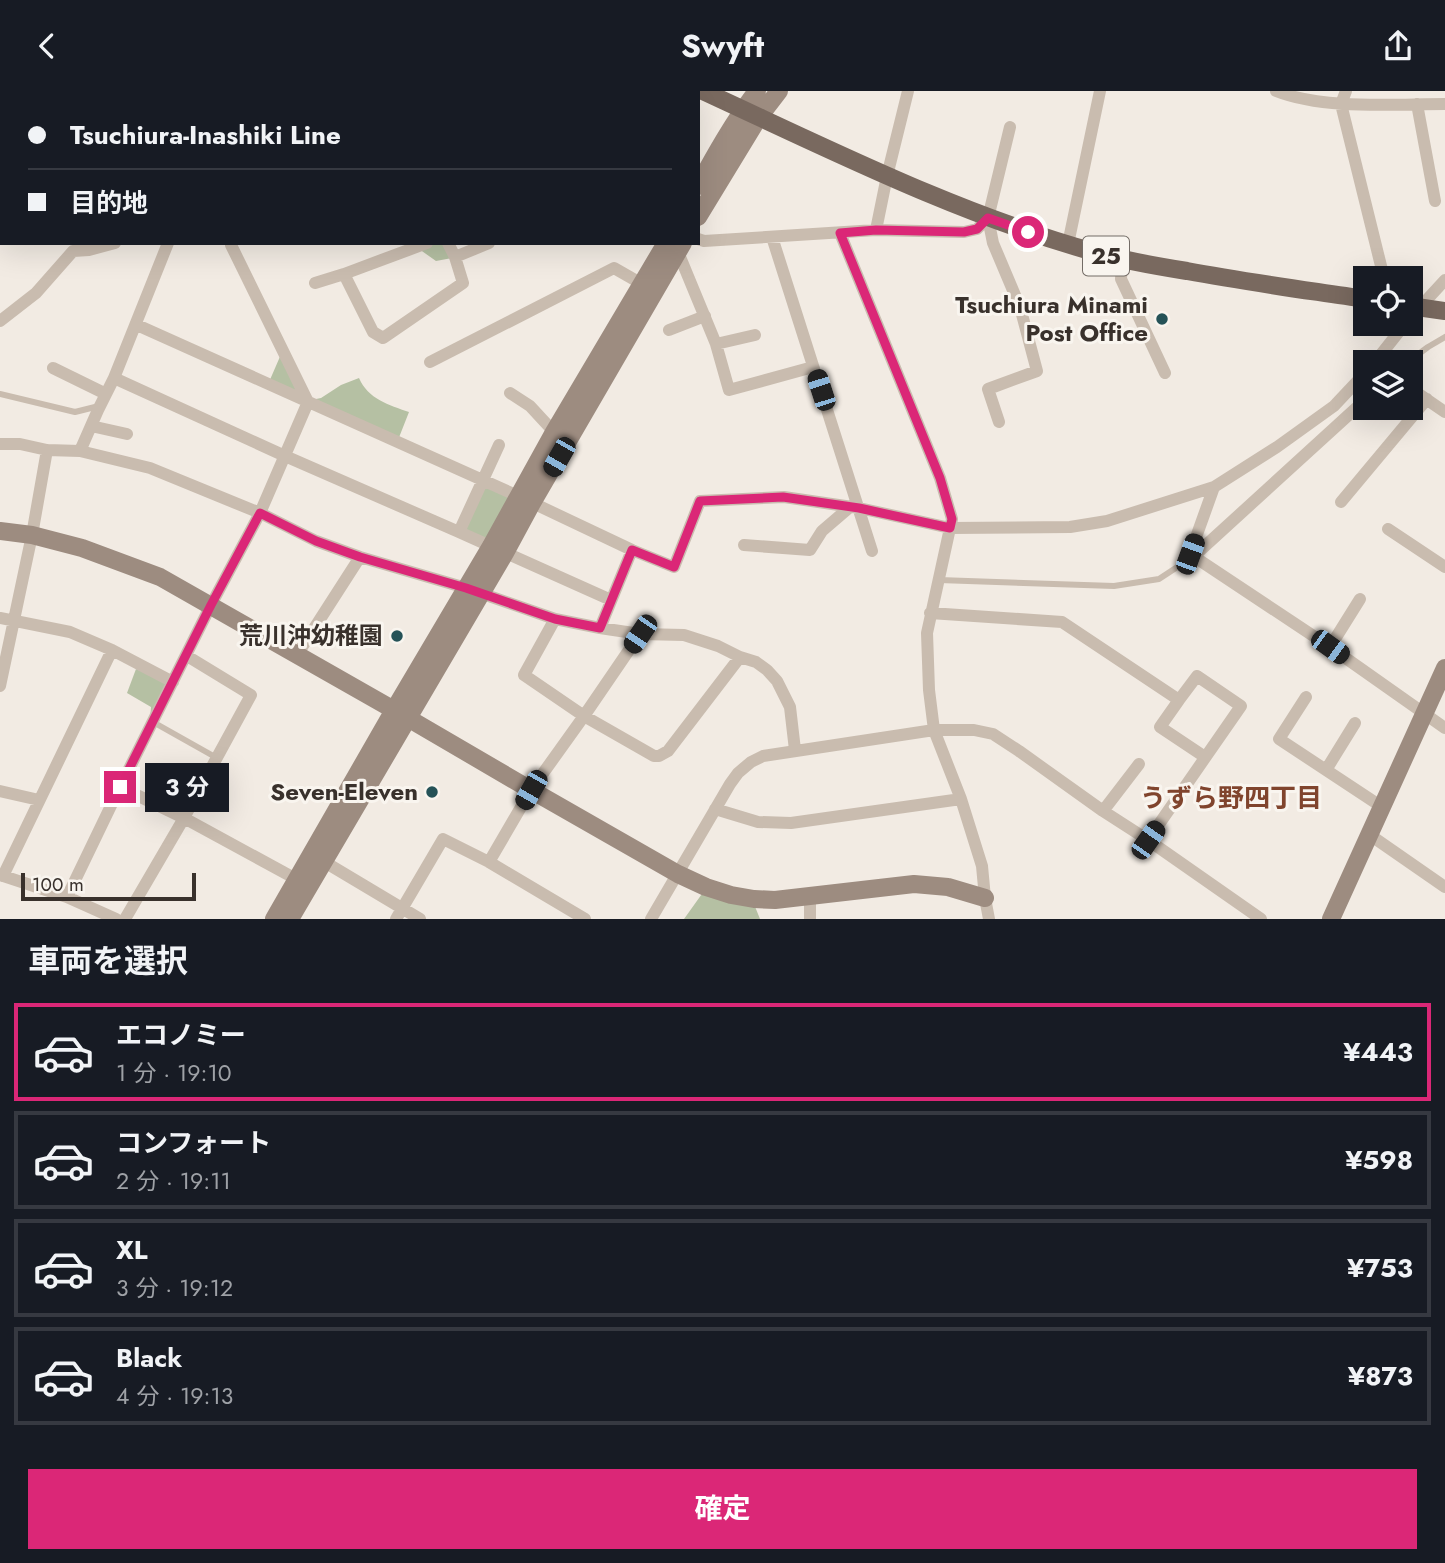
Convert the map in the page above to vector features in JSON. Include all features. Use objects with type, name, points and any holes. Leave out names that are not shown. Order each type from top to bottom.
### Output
[{"type":"main road","name":"25","points":[[703,91],[887,176],[988,218],[1068,244],[1122,260],[1353,297]]},
{"type":"main road","points":[[1423,310],[1445,311]]},
{"type":"street","points":[[700,213],[751,113],[757,91]]},
{"type":"street","points":[[700,183],[751,113],[779,91]]},
{"type":"street","points":[[876,230],[908,91]]},
{"type":"street","points":[[1068,244],[1100,91]]},
{"type":"street","points":[[1276,91],[1316,102],[1343,97],[1445,104]]},
{"type":"street","points":[[1343,97],[1381,266]]},
{"type":"street","points":[[1417,104],[1436,201]]},
{"type":"street","points":[[999,422],[988,389],[1037,371],[1020,307],[993,243],[988,218],[1010,127]]},
{"type":"street","points":[[700,240],[876,230],[964,232],[977,229],[988,218]]},
{"type":"street","points":[[840,233],[940,478],[952,519],[927,633],[929,690],[934,730],[961,799],[982,866],[989,919]]},
{"type":"street","points":[[772,237],[854,508],[872,551]]},
{"type":"street","points":[[0,321],[36,293],[72,247],[89,250],[108,245]]},
{"type":"street","points":[[80,450],[137,325],[167,245]]},
{"type":"street","points":[[67,897],[211,605],[260,513],[308,402],[230,245]]},
{"type":"street","points":[[315,283],[422,245]]},
{"type":"street","points":[[344,274],[373,332],[383,338],[463,283],[450,245]]},
{"type":"street","points":[[455,257],[484,245]]},
{"type":"street","points":[[676,246],[716,344],[729,390],[813,367]]},
{"type":"street","points":[[525,499],[554,432],[642,284],[676,246]]},
{"type":"street","points":[[274,919],[296,879],[401,714],[676,246]]},
{"type":"street","points":[[1122,260],[1121,279],[1165,373]]},
{"type":"street","points":[[430,362],[614,268],[642,284]]},
{"type":"street","points":[[1423,301],[1445,279]]},
{"type":"street","points":[[669,330],[705,317]]},
{"type":"street","points":[[137,325],[674,567],[700,501],[783,497],[854,508],[950,528],[1070,527],[1107,521],[1214,487],[1334,406],[1353,386]]},
{"type":"street","points":[[716,344],[755,335]]},
{"type":"street","points":[[1384,350],[1396,336]]},
{"type":"street","points":[[53,368],[106,394]]},
{"type":"street","points":[[114,378],[611,600]]},
{"type":"street","points":[[510,393],[530,406],[554,432]]},
{"type":"street","points":[[1423,396],[1445,412]]},
{"type":"street","points":[[1341,502],[1427,399]]},
{"type":"street","points":[[1194,557],[1353,411]]},
{"type":"street","points":[[91,426],[127,434]]},
{"type":"street","points":[[0,444],[47,450],[80,450],[150,468],[260,513],[316,541],[555,619],[640,634],[684,635],[718,646],[756,662],[777,681],[790,707],[795,750]]},
{"type":"street","points":[[459,532],[499,445]]},
{"type":"street","points":[[0,685],[47,450]]},
{"type":"street","points":[[1214,487],[1190,554],[1330,647],[1445,729]]},
{"type":"street","points":[[744,545],[810,550],[822,531],[854,508]]},
{"type":"street","points":[[1388,529],[1445,567]]},
{"type":"street","points":[[0,531],[32,535],[82,548],[160,577],[678,874],[706,887],[731,895],[775,900],[914,884],[948,887],[985,898]]},
{"type":"street","points":[[600,628],[632,550]]},
{"type":"street","points":[[298,655],[360,557]]},
{"type":"street","points":[[1330,647],[1360,599]]},
{"type":"street","points":[[930,613],[1062,622],[1179,700]]},
{"type":"street","points":[[0,618],[71,632],[173,682]]},
{"type":"street","points":[[555,619],[524,675],[584,716],[654,756],[659,757],[668,751],[740,657]]},
{"type":"street","points":[[489,862],[531,790],[640,634]]},
{"type":"street","points":[[112,650],[1,876],[67,897],[116,919]]},
{"type":"street","points":[[125,919],[251,695],[187,656]]},
{"type":"street","points":[[1331,919],[1445,668]]},
{"type":"street","points":[[1148,840],[1241,706],[1197,676],[1160,727],[1205,757]]},
{"type":"street","points":[[1306,697],[1279,739],[1382,807]]},
{"type":"street","points":[[290,919],[401,714]]},
{"type":"street","points":[[1326,770],[1355,723]]},
{"type":"street","points":[[651,919],[715,809],[738,773],[751,762],[763,756],[795,750],[934,730],[974,730],[993,734],[1019,751],[1261,919]]},
{"type":"street","points":[[1103,811],[1139,764]]},
{"type":"street","points":[[120,787],[184,818],[296,879]]},
{"type":"street","points":[[0,791],[39,800]]},
{"type":"street","points":[[715,809],[758,822],[791,823],[961,799]]},
{"type":"street","points":[[1370,835],[1445,887]]},
{"type":"street","points":[[399,914],[443,839],[489,862],[585,919]]},
{"type":"street","points":[[323,861],[399,914],[420,919]]},
{"type":"street","points":[[810,897],[810,919]]},
{"type":"lane","points":[[1423,350],[1445,337]]},
{"type":"lane","points":[[0,394],[75,412],[99,406]]},
{"type":"lane","points":[[939,580],[1114,586],[1159,579],[1194,557]]},
{"type":"lane","points":[[153,723],[217,758]]},
{"type":"green space","points":[[429,245],[445,245],[452,258],[436,261],[419,249]]},
{"type":"green space","points":[[282,352],[305,398],[269,382]]},
{"type":"green space","points":[[359,378],[374,396],[409,412],[398,440],[311,400],[321,398],[341,385]]},
{"type":"green space","points":[[484,484],[515,497],[490,543],[462,531]]},
{"type":"green space","points":[[136,669],[169,683],[150,721],[151,707],[127,693]]},
{"type":"green space","points":[[704,891],[754,904],[760,919],[684,919]]},
{"type":"place","name":"Tsuchiura Minami Post Office","points":[[1162,319]]},
{"type":"place","name":"荒川沖幼稚園","points":[[397,636]]},
{"type":"place","name":"Seven-Eleven","points":[[432,792]]},
{"type":"district","name":"うずら野四丁目","points":[[1231,798]]},
{"type":"route","points":[[120,787],[260,513],[316,541],[360,557],[466,588],[555,619],[600,628],[632,550],[674,567],[700,501],[783,497],[859,508],[950,528],[952,519],[940,478],[840,233],[876,230],[964,232],[977,229],[988,218],[1028,232]]}]
